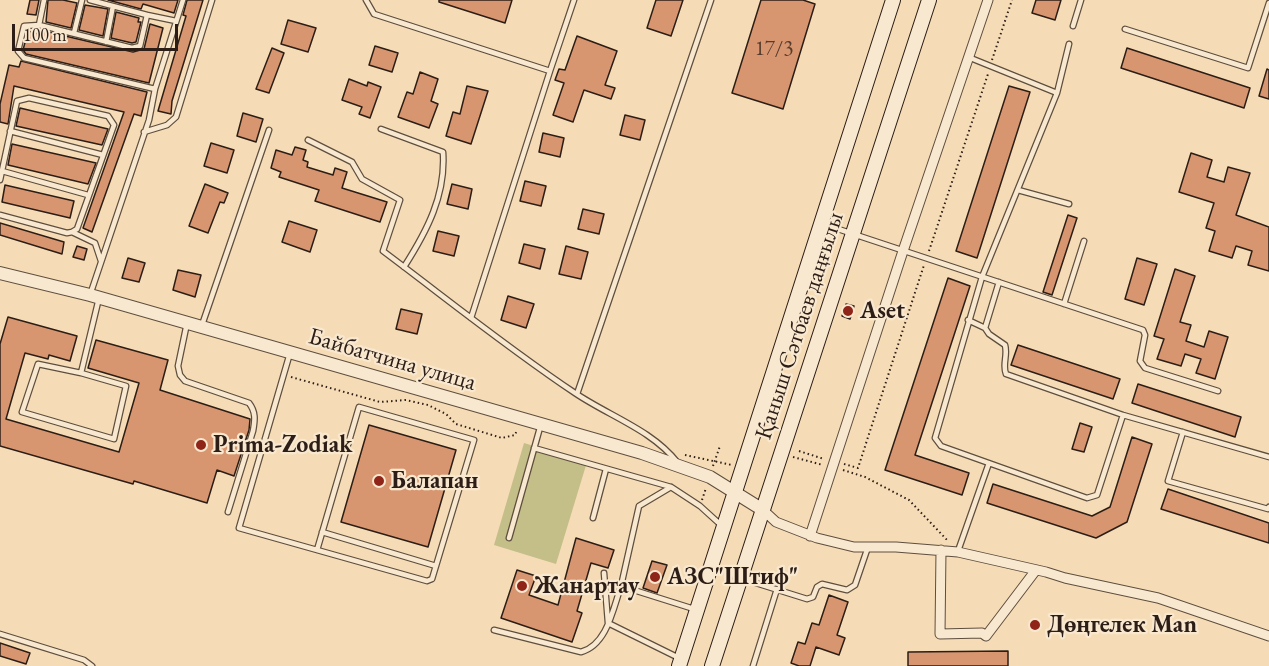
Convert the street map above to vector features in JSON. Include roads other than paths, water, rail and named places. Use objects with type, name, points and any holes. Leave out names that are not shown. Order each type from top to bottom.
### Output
[{"type":"main road","name":"Қаныш Сәтбаев даңғылы","points":[[680,662],[823,224],[893,0]]},
{"type":"main road","name":"Қаныш Сәтбаев даңғылы","points":[[712,666],[929,0]]},
{"type":"street","points":[[810,536],[988,0]]},
{"type":"street","name":"Байбатчина улица","points":[[0,273],[94,296],[642,453],[710,477],[764,510]]},
{"type":"street","points":[[764,510],[776,522],[810,536],[854,547],[958,552],[1065,579],[1158,598],[1269,636]]},
{"type":"street","points":[[941,550],[940,634],[982,633],[986,636],[1036,570]]},
{"type":"lane","points":[[39,25],[44,0]]},
{"type":"lane","points":[[74,33],[82,0]]},
{"type":"lane","points":[[90,0],[176,21]]},
{"type":"lane","points":[[81,373],[101,261],[144,132],[183,0]]},
{"type":"lane","points":[[144,132],[167,125],[176,117],[212,0]]},
{"type":"lane","points":[[366,0],[374,14],[550,71]]},
{"type":"lane","points":[[471,318],[574,0]]},
{"type":"lane","points":[[577,394],[711,0]]},
{"type":"lane","points":[[1073,26],[1081,0]]},
{"type":"lane","points":[[1125,29],[1248,68],[1269,3]]},
{"type":"lane","points":[[106,42],[113,6]]},
{"type":"lane","points":[[147,15],[140,46],[132,48],[39,25],[24,26],[18,51],[24,58],[155,89]]},
{"type":"lane","points":[[1069,44],[1057,93],[982,277],[935,438],[942,446],[1087,498],[1097,495],[1123,415]]},
{"type":"lane","points":[[968,57],[1057,93]]},
{"type":"lane","points":[[0,180],[17,101],[23,98],[104,115],[111,119],[114,125],[77,229],[67,233],[0,215]]},
{"type":"lane","points":[[381,129],[443,152],[444,173],[436,208],[423,239],[404,267]]},
{"type":"lane","points":[[201,327],[269,130]]},
{"type":"lane","points":[[10,131],[103,155]]},
{"type":"lane","points":[[308,140],[352,162],[362,179],[400,200],[383,251],[577,394],[662,444],[681,466]]},
{"type":"lane","points":[[2,171],[88,195]]},
{"type":"lane","points":[[1018,190],[1069,204]]},
{"type":"lane","points":[[823,224],[1143,330],[1145,336],[1140,361],[1145,368],[1218,391]]},
{"type":"lane","points":[[72,232],[95,243],[101,261]]},
{"type":"lane","points":[[1064,304],[1084,242]]},
{"type":"lane","points":[[985,328],[999,282]]},
{"type":"lane","points":[[968,320],[985,328],[989,334],[1005,345],[1007,353],[1003,369],[1006,374],[1123,415],[1269,457]]},
{"type":"lane","points":[[188,323],[178,366],[180,375],[185,381],[249,403],[253,408],[255,419],[253,431],[228,512]]},
{"type":"lane","points":[[290,353],[239,528],[317,550],[427,581],[432,579],[474,440],[359,407],[317,550]]},
{"type":"lane","points":[[38,364],[81,373],[126,386],[114,439],[22,412],[38,364]]},
{"type":"lane","points":[[509,538],[541,424]]},
{"type":"lane","points":[[1183,432],[1168,481],[1268,509],[1269,507]]},
{"type":"lane","points":[[534,448],[671,487],[700,506],[724,527]]},
{"type":"lane","points":[[958,552],[989,463]]},
{"type":"lane","points":[[593,519],[606,469]]},
{"type":"lane","points":[[494,630],[581,652],[591,649],[598,642],[608,623],[621,586],[639,507],[671,487]]},
{"type":"lane","points":[[322,532],[436,566]]},
{"type":"lane","points":[[741,579],[807,599],[813,597],[822,584],[847,590],[855,585],[868,547]]},
{"type":"lane","points":[[604,573],[608,623]]},
{"type":"lane","points":[[621,586],[698,610]]},
{"type":"lane","points":[[753,666],[777,589]]},
{"type":"lane","points":[[608,623],[680,662]]},
{"type":"lane","points":[[0,634],[84,660],[93,666]]},
{"type":"place","name":"Aset","points":[[848,311]]},
{"type":"place","name":"Prima-Zodiak","points":[[201,445]]},
{"type":"place","name":"Балапан","points":[[379,481]]},
{"type":"place","name":"АЗС\"Штиф\"","points":[[655,577]]},
{"type":"place","name":"Жанартау","points":[[522,586]]},
{"type":"place","name":"Дөңгелек Man","points":[[1035,625]]}]
